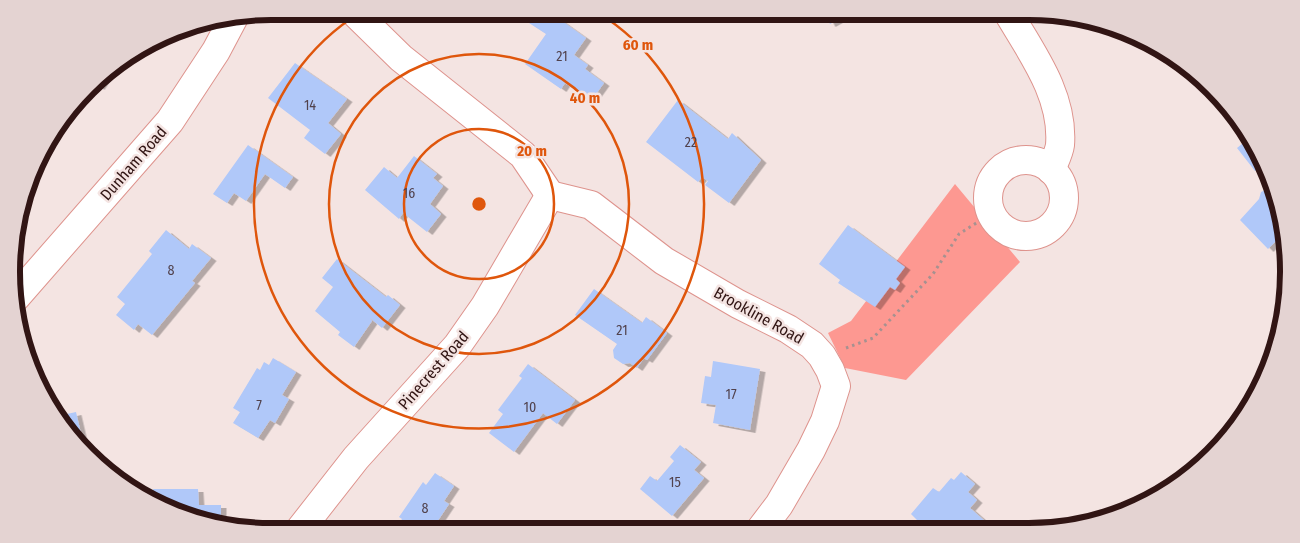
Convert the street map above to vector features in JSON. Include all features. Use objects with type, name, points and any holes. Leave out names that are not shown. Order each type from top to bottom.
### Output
[{"type":"street","points":[[362,20],[402,58],[523,155],[550,196]]},
{"type":"street","points":[[1012,20],[1054,96],[1060,146],[1051,170]]},
{"type":"street","name":"Dunham Road","points":[[21,291],[170,120],[216,51],[231,23]]},
{"type":"street","points":[[1025,160],[1038,162],[1051,170],[1059,179],[1064,192],[1062,210],[1052,227],[1041,233],[1024,236],[1011,234],[996,223],[988,194],[994,178],[1002,169],[1013,162],[1025,160]]},
{"type":"street","name":"Brookline Road","points":[[550,196],[591,205],[664,261],[738,304],[788,329],[812,345],[822,356],[836,386],[825,421],[780,505],[766,523]]},
{"type":"street","name":"Pinecrest Road","points":[[305,523],[368,444],[457,346],[485,306],[550,196]]},
{"type":"path","points":[[822,356],[873,338],[933,274],[959,234],[992,213]]},
{"type":"shaded area","points":[[955,184],[1020,262],[906,380],[845,368],[828,333],[851,321]]},
{"type":"building","points":[[531,20],[561,20],[586,38],[574,55],[588,65],[585,69],[604,83],[591,101],[565,83],[561,89],[525,64],[546,34],[529,23]]},
{"type":"building","points":[[828,20],[837,20],[830,24]]},
{"type":"building","points":[[295,63],[347,99],[328,123],[341,134],[325,154],[304,138],[310,130],[268,98]]},
{"type":"building","points":[[678,100],[728,139],[732,133],[761,160],[729,203],[705,185],[708,181],[702,177],[698,182],[646,142]]},
{"type":"building","points":[[1244,142],[1258,169],[1255,171],[1237,148]]},
{"type":"building","points":[[248,145],[293,177],[285,188],[265,174],[246,201],[234,193],[227,203],[213,194]]},
{"type":"building","points":[[414,156],[437,174],[433,178],[443,186],[430,204],[441,214],[427,232],[403,213],[399,219],[365,190],[384,167],[397,178]]},
{"type":"building","points":[[1267,191],[1278,239],[1268,249],[1240,220],[1259,199],[1261,192]]},
{"type":"building","points":[[848,225],[905,267],[896,279],[900,283],[895,290],[890,287],[875,307],[838,283],[840,280],[819,264]]},
{"type":"building","points":[[166,230],[189,249],[192,244],[211,258],[192,281],[195,283],[152,335],[138,324],[134,330],[116,315],[125,304],[117,297],[152,254],[149,251]]},
{"type":"building","points":[[337,259],[386,297],[388,295],[400,305],[382,328],[370,318],[372,321],[354,347],[338,335],[340,332],[315,311],[333,287],[322,278]]},
{"type":"building","points":[[594,289],[642,323],[646,317],[667,333],[647,360],[644,358],[637,368],[630,363],[623,364],[614,358],[613,350],[617,344],[575,315]]},
{"type":"building","points":[[273,358],[296,372],[282,395],[289,399],[275,423],[270,420],[258,438],[233,423],[240,412],[233,408],[257,368],[260,370],[264,362],[269,365]]},
{"type":"building","points":[[713,361],[760,369],[750,430],[713,423],[716,405],[701,403],[705,376],[711,377]]},
{"type":"building","points":[[528,364],[575,400],[557,424],[543,413],[514,452],[489,433],[503,414],[498,410],[522,378],[519,376]]},
{"type":"building","points":[[76,412],[82,437],[72,425],[65,415]]},
{"type":"building","points":[[680,445],[701,462],[694,470],[704,478],[672,516],[640,489],[650,476],[657,481],[674,461],[670,457]]},
{"type":"building","points":[[961,472],[975,484],[968,492],[977,500],[970,508],[985,523],[915,523],[917,520],[911,514],[933,488],[939,492],[951,478],[954,480]]},
{"type":"building","points":[[435,473],[454,486],[444,501],[449,504],[436,523],[399,523],[402,519],[399,517],[423,482],[426,485]]},
{"type":"building","points":[[153,489],[198,489],[199,505],[221,505],[221,518],[191,510],[153,493]]}]
